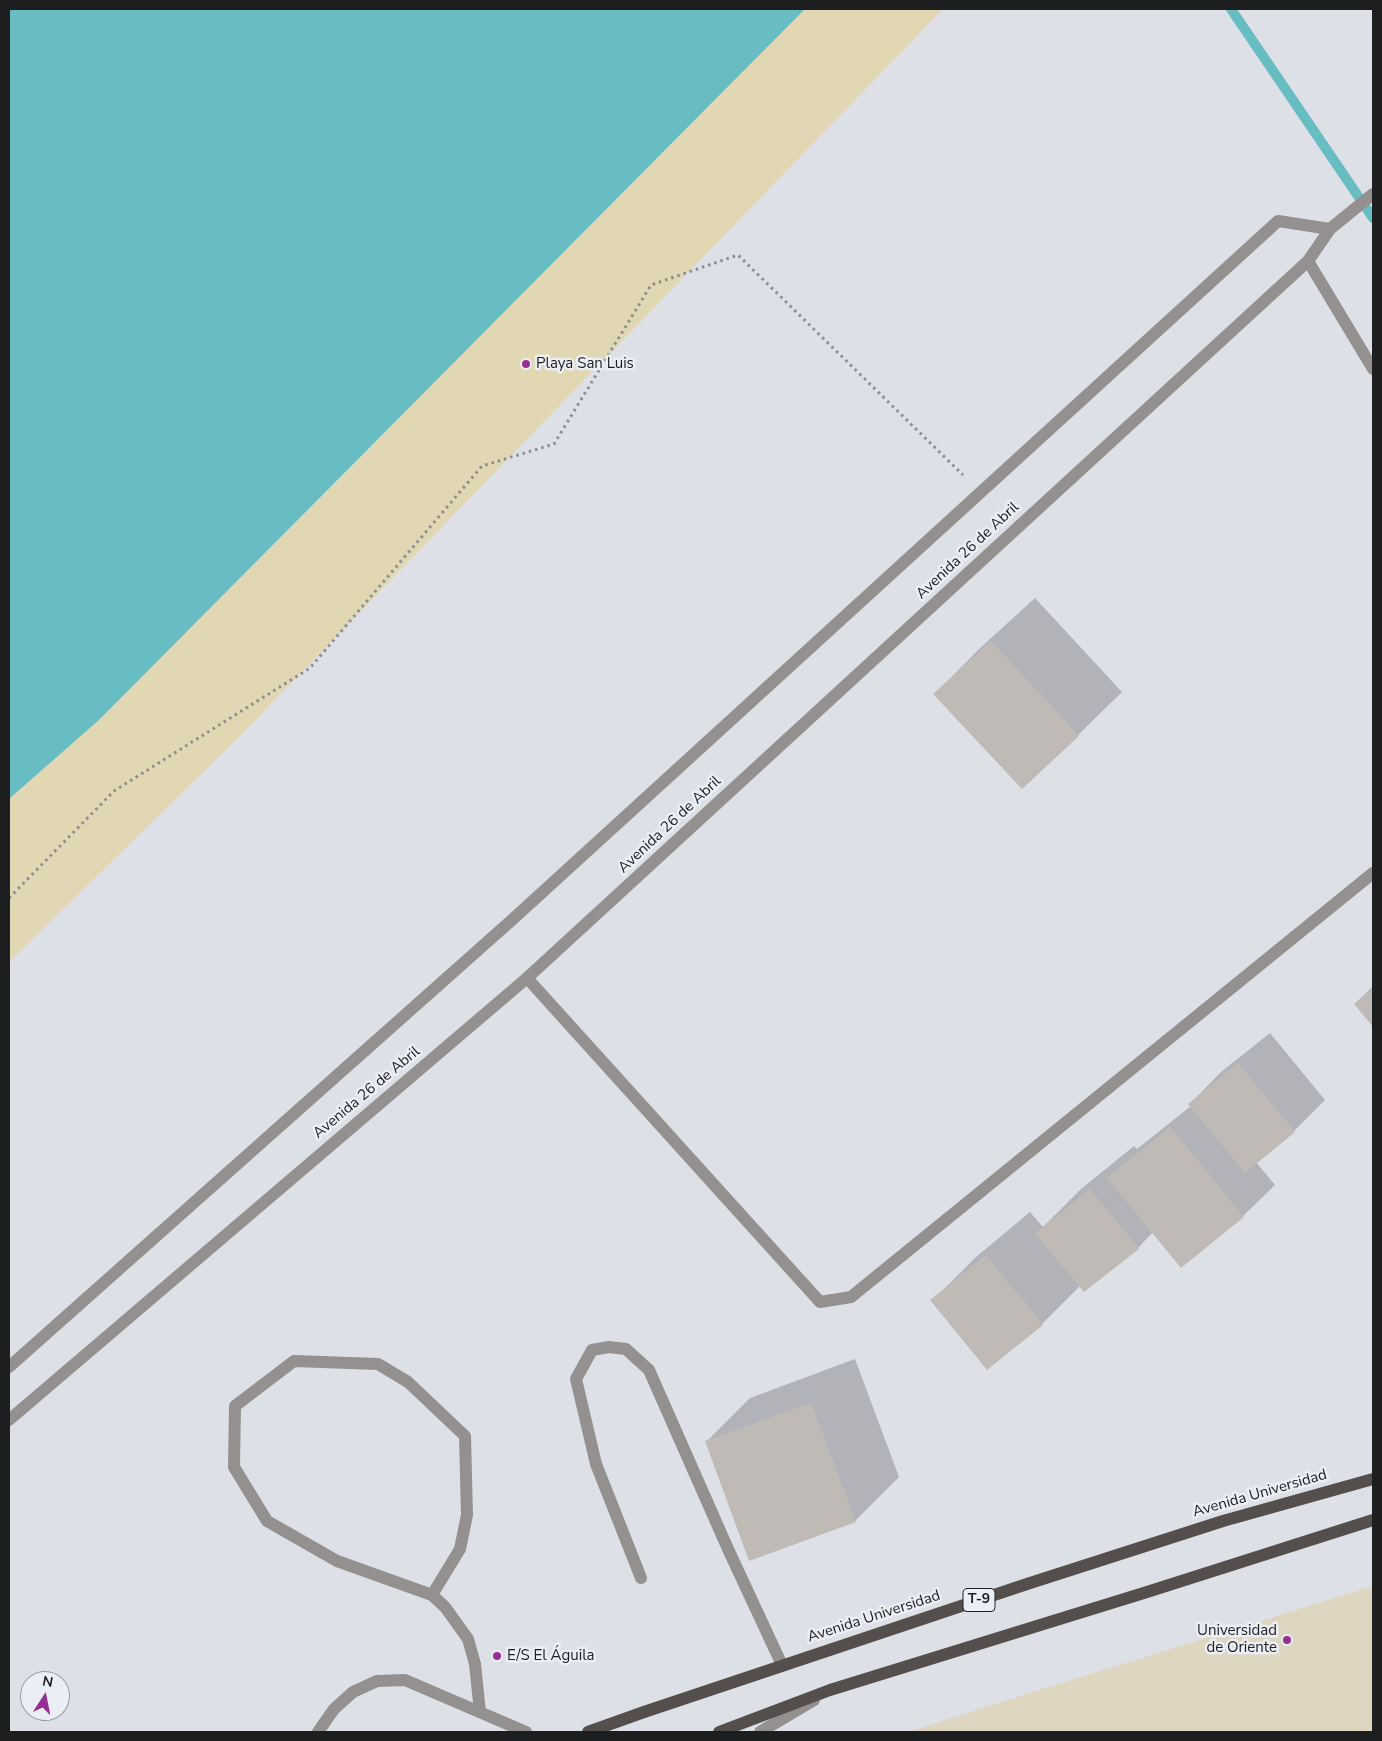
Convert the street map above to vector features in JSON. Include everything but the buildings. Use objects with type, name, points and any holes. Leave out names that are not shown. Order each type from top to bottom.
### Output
[{"type":"main road","name":"Avenida Universidad","points":[[588,1732],[782,1665],[1027,1584],[1223,1521],[1373,1478]]},
{"type":"main road","points":[[719,1732],[830,1690],[1373,1520]]},
{"type":"street","name":"Avenida 26 de Abril","points":[[9,1420],[527,978],[1308,261],[1330,229],[1373,194]]},
{"type":"street","points":[[9,1367],[513,919],[1278,220],[1330,229]]},
{"type":"street","points":[[1308,261],[1373,369]]},
{"type":"street","points":[[527,978],[820,1302],[851,1297],[1373,873]]},
{"type":"street","points":[[641,1578],[596,1464],[576,1379],[592,1350],[609,1347],[626,1349],[649,1370],[728,1549],[782,1665]]},
{"type":"street","points":[[432,1595],[460,1549],[467,1515],[465,1436],[408,1382],[378,1364],[294,1361],[235,1406],[234,1468],[267,1521],[337,1561],[432,1595],[444,1607],[468,1639],[475,1664],[480,1712]]},
{"type":"street","points":[[318,1732],[334,1709],[353,1692],[378,1681],[405,1680],[526,1732]]},
{"type":"street","points":[[760,1732],[830,1690]]},
{"type":"path","points":[[9,898],[114,792],[310,668],[482,466],[554,444],[651,284],[738,255],[981,492]]},
{"type":"shaded area","name":"Universidad de Oriente","points":[[1373,1586],[1373,1732],[908,1732],[1029,1693]]},
{"type":"sand","name":"Playa San Luis","points":[[805,9],[943,9],[238,738],[9,962],[9,799],[100,719]]},
{"type":"water","points":[[9,9],[805,9],[100,719],[9,799]]},
{"type":"waterway","points":[[1231,9],[1373,218]]},
{"type":"place","name":"Playa San Luis","points":[[526,364]]},
{"type":"place","name":"Universidad de Oriente","points":[[1287,1640]]},
{"type":"place","name":"E/S El Águila","points":[[497,1656]]}]
